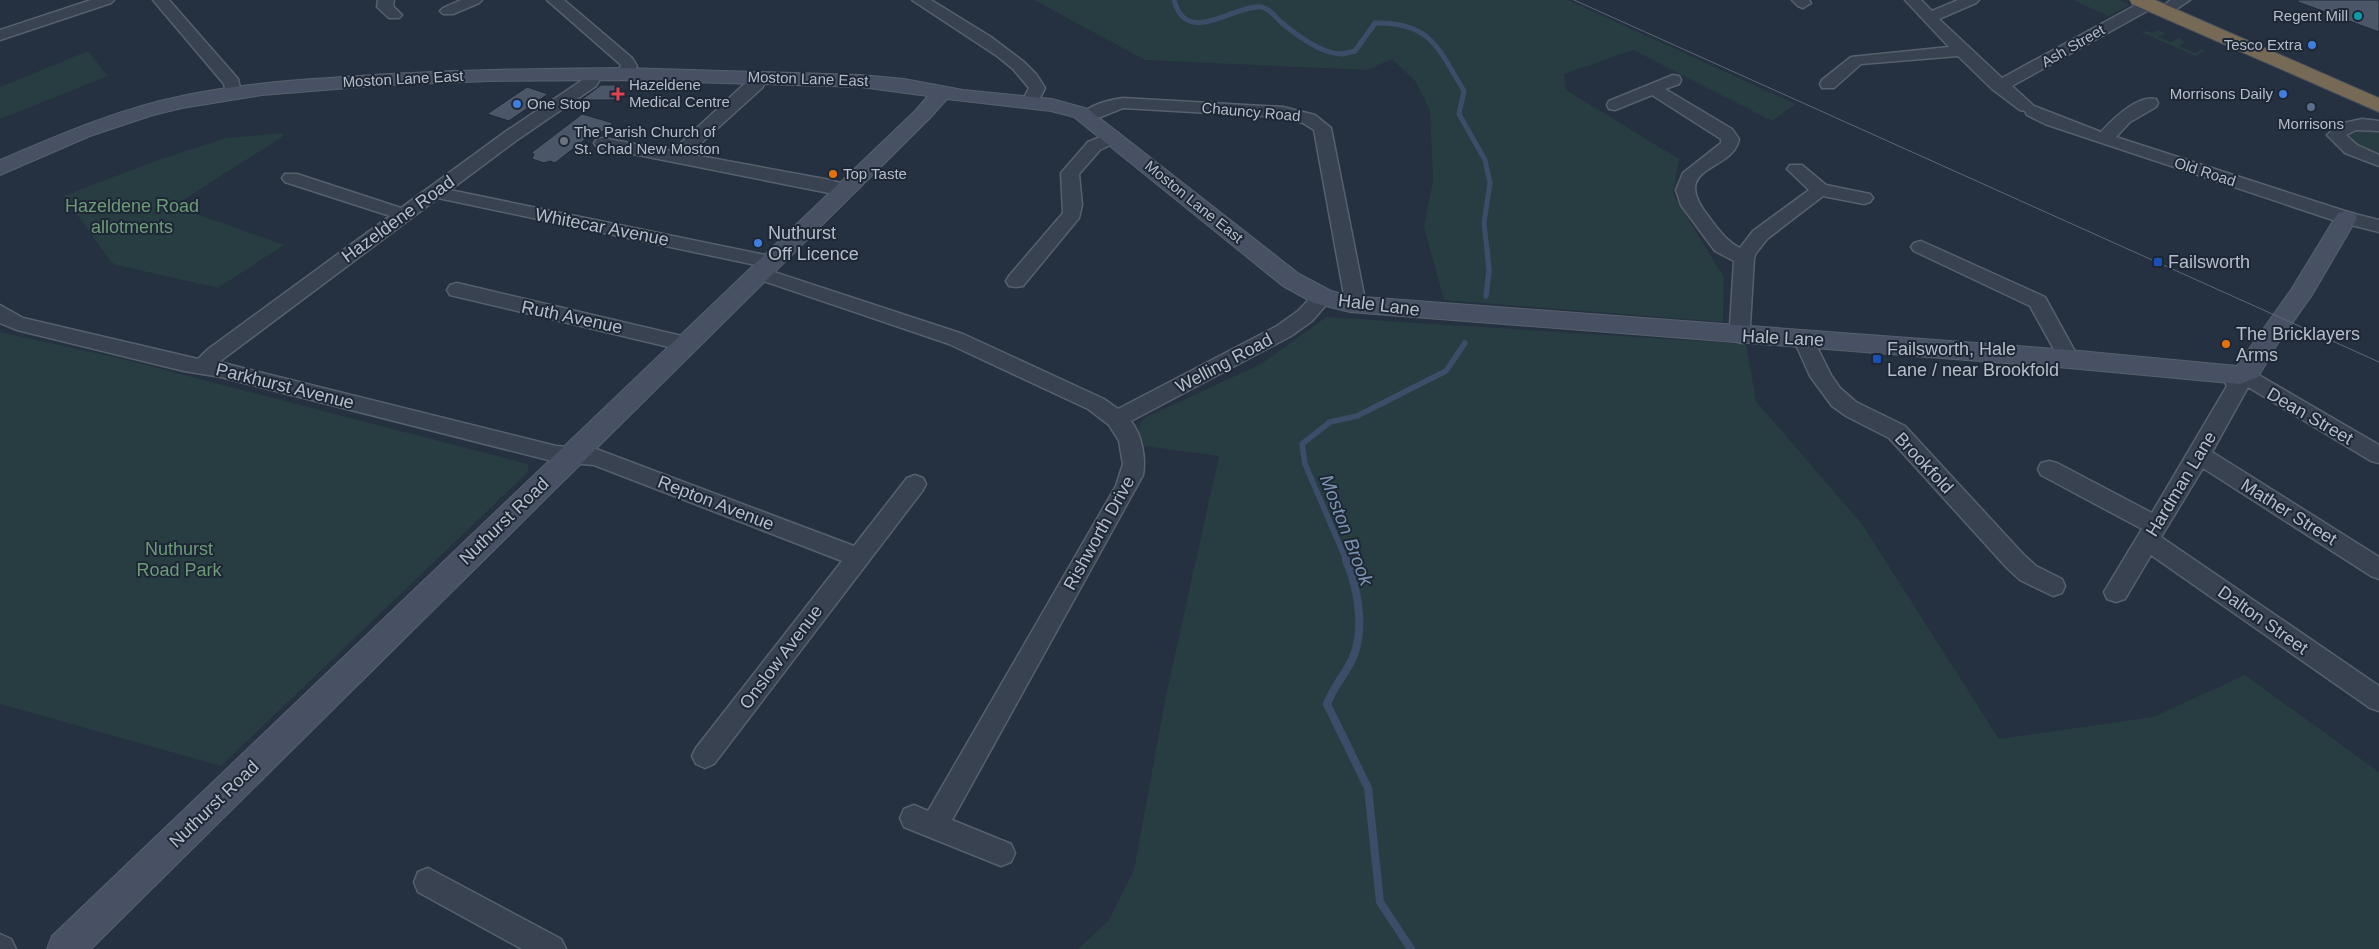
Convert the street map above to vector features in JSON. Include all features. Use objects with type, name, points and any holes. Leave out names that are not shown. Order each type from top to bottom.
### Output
[{"type":"highway","points":[[2192,0],[2196,4],[2196,17],[2209,31]]},
{"type":"highway","points":[[2144,1],[2379,106]]},
{"type":"street","points":[[0,35],[106,0]]},
{"type":"street","points":[[161,0],[232,83],[232,92]]},
{"type":"street","points":[[386,0],[385,7],[394,15]]},
{"type":"street","points":[[555,0],[626,62],[628,66],[624,74]]},
{"type":"street","points":[[920,0],[1014,61],[1029,74],[1037,88],[1030,102]]},
{"type":"street","name":"Old Road","points":[[1912,0],[1961,51],[1998,84],[2030,109],[2051,120],[2346,218],[2379,226]]},
{"type":"street","points":[[1927,16],[1936,15],[1971,0]]},
{"type":"street","points":[[2164,11],[2182,0]]},
{"type":"street","points":[[448,12],[469,1]]},
{"type":"street","name":"Ash Street","points":[[1998,84],[2004,84],[2029,71],[2142,8],[2144,1]]},
{"type":"street","points":[[1828,84],[1857,60],[1961,51]]},
{"type":"street","name":"Moston Lane East","points":[[0,168],[113,121],[182,102],[232,92],[386,79],[595,74],[882,82],[942,92],[1066,108],[1088,117],[1291,280],[1323,297]]},
{"type":"street","name":"Hazeldene Road","points":[[202,366],[435,192],[590,82],[595,74]]},
{"type":"street","points":[[676,156],[756,84],[760,78]]},
{"type":"street","points":[[1615,105],[1673,80]]},
{"type":"street","points":[[1653,89],[1726,133],[1730,139],[1729,145],[1689,177],[1685,190],[1690,205],[1722,247],[1744,258]]},
{"type":"street","name":"Nuthurst Road","points":[[65,949],[922,114],[942,92]]},
{"type":"street","name":"Chauncy Road","points":[[1088,117],[1111,105],[1123,103],[1283,112],[1307,116],[1314,120],[1322,128],[1350,269],[1354,295],[1350,304]]},
{"type":"street","points":[[2104,138],[2124,118],[2150,103]]},
{"type":"street","points":[[2379,126],[2358,124],[2341,130],[2336,135],[2351,149],[2379,161]]},
{"type":"street","points":[[1018,281],[1072,214],[1070,174],[1094,146],[1112,137]]},
{"type":"street","points":[[603,143],[844,190]]},
{"type":"street","points":[[1796,169],[1820,190],[1864,198]]},
{"type":"street","points":[[291,178],[404,215]]},
{"type":"street","points":[[1742,336],[1740,326],[1744,258],[1760,235],[1820,190]]},
{"type":"street","name":"Whitecar Avenue","points":[[435,192],[764,267]]},
{"type":"street","points":[[2237,375],[2249,371],[2267,340],[2300,295],[2346,218]]},
{"type":"street","points":[[1920,247],[2038,302],[2069,359]]},
{"type":"street","name":"Rishworth Drive","points":[[764,267],[956,339],[1096,404],[1117,419],[1126,431],[1133,453],[1132,475],[924,822],[1001,853]]},
{"type":"street","name":"Ruth Avenue","points":[[457,290],[686,344]]},
{"type":"street","name":"Hale Lane","points":[[1323,297],[1350,304],[1742,336],[1804,338],[2069,359],[2237,375]]},
{"type":"street","name":"Welling Road","points":[[1117,419],[1289,328],[1323,297]]},
{"type":"street","name":"Parkhurst Avenue","points":[[0,312],[17,323],[202,366],[556,454],[573,454]]},
{"type":"street","name":"Brookfold","points":[[1804,338],[1827,388],[1836,398],[1849,408],[1883,422],[1897,432],[2015,561],[2028,573],[2048,579]]},
{"type":"street","name":"Hardman Lane","points":[[2116,592],[2200,456],[2238,386],[2237,375]]},
{"type":"street","name":"Dean Street","points":[[2237,375],[2379,456]]},
{"type":"street","name":"Repton Avenue","points":[[573,454],[596,457],[857,557]]},
{"type":"street","name":"Mather Street","points":[[2200,456],[2379,569]]},
{"type":"street","name":"Dalton Street","points":[[2049,469],[2152,533],[2379,700]]},
{"type":"street","name":"Onslow Avenue","points":[[705,756],[915,484]]},
{"type":"street","points":[[428,882],[551,949]]},
{"type":"green space","points":[[1034,0],[1568,0],[1796,104],[1772,121],[1633,50],[1564,74],[1566,90],[1679,159],[1673,194],[1724,277],[1723,322],[1444,300],[1424,227],[1433,180],[1430,111],[1416,82],[1392,59],[1367,70],[1145,60]]},
{"type":"green space","points":[[2073,0],[2120,0],[2130,5],[2108,16]]},
{"type":"green space","points":[[2158,30],[2165,33],[2158,37],[2171,42],[2179,38],[2186,42],[2179,46],[2195,53],[2202,49],[2205,51],[2195,56],[2141,32],[2147,31],[2152,33]]},
{"type":"green space","points":[[88,51],[108,76],[0,119],[0,87]]},
{"type":"green space","points":[[2360,128],[2379,129],[2379,157],[2367,154],[2346,137],[2351,131]]},
{"type":"green space","name":"Hazeldene Road allotments","points":[[284,133],[282,137],[174,206],[284,245],[218,288],[111,262],[64,196],[155,161],[226,138]]},
{"type":"green space","points":[[1326,317],[1746,344],[1756,401],[1862,524],[1999,739],[2153,717],[2245,675],[2379,772],[2379,949],[1078,949],[1109,920],[1134,870],[1166,695],[1219,456],[1144,446],[1139,431],[1140,424],[1146,417],[1261,364]]},
{"type":"green space","name":"Nuthurst Road Park","points":[[0,332],[119,358],[528,464],[528,472],[221,766],[0,704]]},
{"type":"building","name":"Regent Mill","points":[[2298,0],[2379,0],[2379,32],[2298,2]]},
{"type":"building","points":[[601,85],[624,85],[614,100],[581,100]]},
{"type":"building","name":"One Stop","points":[[527,87],[548,94],[509,121],[487,114]]},
{"type":"building","name":"The Parish Church of St. Chad New Moston","points":[[582,114],[613,123],[598,135],[592,134],[555,163],[550,161],[544,163],[532,159],[534,154],[531,153]]},
{"type":"waterway","name":"Moston Brook","points":[[1174,0],[1180,14],[1189,21],[1200,23],[1238,11],[1261,7],[1270,11],[1301,38],[1333,53],[1342,54],[1355,51],[1375,23],[1409,27],[1431,40],[1464,91],[1459,114],[1485,160],[1490,183],[1484,223],[1487,250]]},
{"type":"waterway","name":"Moston Brook","points":[[1486,296],[1489,271],[1487,249]]},
{"type":"waterway","name":"Moston Brook","points":[[1347,562],[1305,464],[1302,444],[1330,422],[1357,416],[1446,371],[1465,343]]},
{"type":"waterway","name":"Moston Brook","points":[[1346,560],[1351,572],[1357,600],[1359,614],[1358,642],[1354,655],[1327,704],[1368,788],[1380,902],[1411,949]]},
{"type":"tram line","points":[[1574,0],[2379,362]]},
{"type":"place","name":"Regent Mill","points":[[2358,16]]},
{"type":"place","name":"Tesco Extra","points":[[2312,45]]},
{"type":"place","name":"Hazeldene Medical Centre","points":[[618,94]]},
{"type":"place","name":"Morrisons Daily","points":[[2283,94]]},
{"type":"place","name":"One Stop","points":[[517,104]]},
{"type":"place","name":"Morrisons","points":[[2311,107]]},
{"type":"place","name":"The Parish Church of St. Chad New Moston","points":[[564,141]]},
{"type":"place","name":"Top Taste","points":[[833,174]]},
{"type":"place","name":"Nuthurst Off Licence","points":[[758,243]]},
{"type":"place","name":"Failsworth","points":[[2158,262]]},
{"type":"place","name":"The Bricklayers Arms","points":[[2226,344]]},
{"type":"place","name":"Failsworth, Hale Lane / near Brookfold","points":[[1877,359]]}]
